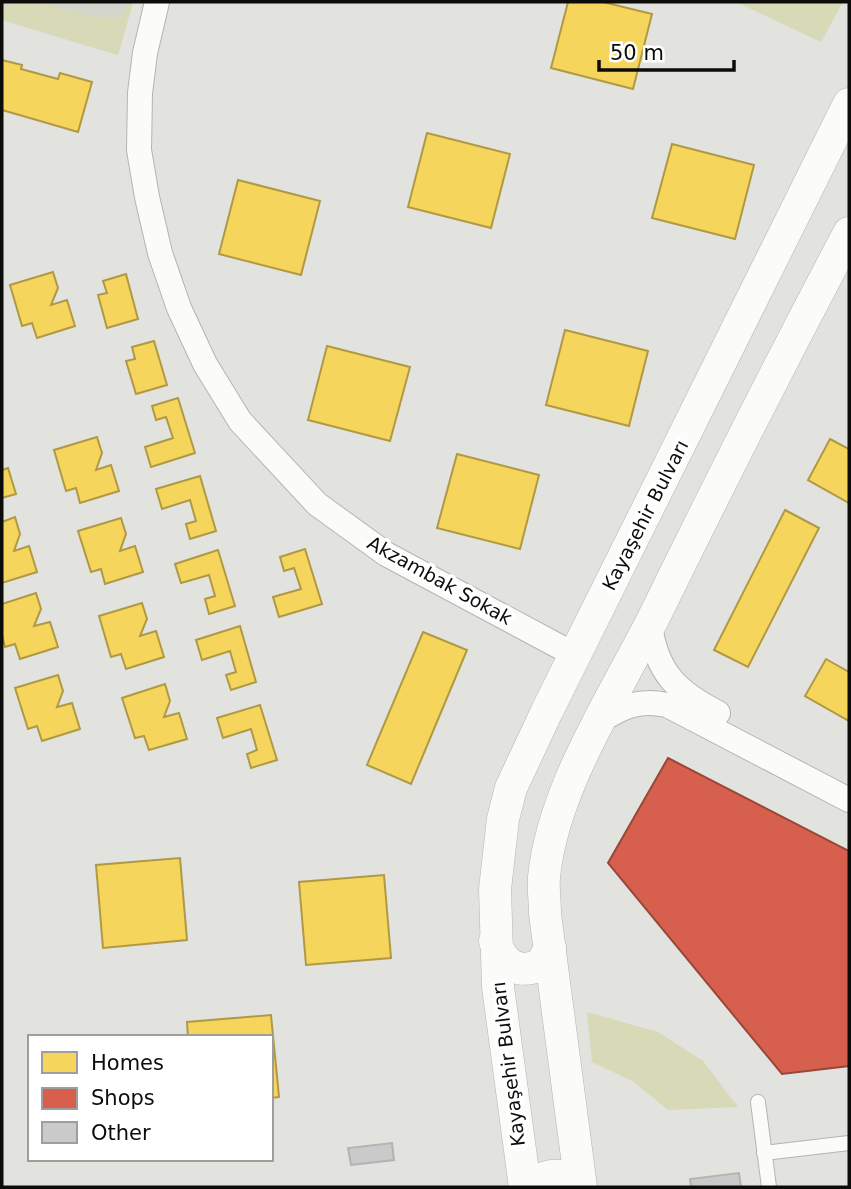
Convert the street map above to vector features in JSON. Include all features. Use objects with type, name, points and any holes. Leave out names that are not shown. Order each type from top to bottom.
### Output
[{"type":"main road","name":"Kayaşehir Bulvarı","points":[[525,1187],[498,987],[495,941],[495,889],[503,819],[511,788],[849,104]]},
{"type":"main road","points":[[580,1187],[545,914],[544,877],[552,839],[581,758],[650,626],[756,410],[849,233]]},
{"type":"main road","name":"Kayaşehir Bulvarı","points":[[495,941],[499,955],[506,962],[523,969],[541,965],[550,948]]},
{"type":"main road","points":[[532,1187],[541,1178],[551,1175],[570,1179],[580,1187]]},
{"type":"street","name":"Akzambak Sokak","points":[[157,2],[145,53],[140,93],[139,150],[147,197],[160,253],[179,308],[205,364],[240,421],[317,504],[376,547],[575,655]]},
{"type":"street","points":[[650,626],[661,667],[682,692],[696,702],[849,781]]},
{"type":"street","points":[[600,721],[635,702],[667,705],[849,800]]},
{"type":"street","points":[[758,1101],[769,1187]]},
{"type":"street","points":[[764,1153],[849,1143]]},
{"type":"shaded area","points":[[2,2],[133,2],[118,55],[2,20]]},
{"type":"green space","points":[[18,2],[94,16],[119,17],[133,2],[118,55],[2,20],[2,5]]},
{"type":"green space","points":[[736,2],[843,2],[821,42]]},
{"type":"green space","points":[[587,1012],[658,1032],[703,1061],[738,1107],[668,1110],[634,1082],[592,1062]]},
{"type":"building: Homes","points":[[568,2],[603,2],[652,14],[633,89],[551,68]]},
{"type":"building: Homes","points":[[2,60],[22,65],[21,69],[58,79],[60,73],[92,82],[78,132],[2,110]]},
{"type":"building: Homes","points":[[427,133],[510,154],[491,228],[408,207]]},
{"type":"building: Homes","points":[[672,144],[754,165],[735,239],[652,218]]},
{"type":"building: Homes","points":[[238,180],[320,201],[301,275],[219,254]]},
{"type":"building: Homes","points":[[53,272],[58,288],[51,305],[67,300],[75,326],[37,338],[32,323],[22,326],[10,285]]},
{"type":"building: Homes","points":[[126,274],[138,319],[107,328],[98,295],[107,293],[103,281]]},
{"type":"building: Homes","points":[[565,330],[648,351],[629,426],[546,405]]},
{"type":"building: Homes","points":[[154,341],[167,385],[136,394],[126,361],[135,359],[132,347]]},
{"type":"building: Homes","points":[[327,346],[410,367],[390,441],[308,420]]},
{"type":"building: Homes","points":[[178,398],[195,453],[151,467],[145,447],[173,438],[166,417],[156,420],[152,406]]},
{"type":"building: Homes","points":[[97,437],[102,453],[96,470],[111,465],[119,491],[80,503],[76,488],[66,491],[54,450]]},
{"type":"building: Homes","points":[[830,439],[849,449],[849,503],[808,480]]},
{"type":"building: Homes","points":[[457,454],[539,475],[520,549],[437,528]]},
{"type":"building: Homes","points":[[8,468],[16,494],[2,498],[2,470]]},
{"type":"building: Homes","points":[[200,476],[216,531],[190,539],[186,524],[196,521],[190,500],[162,509],[156,489]]},
{"type":"building: Homes","points":[[785,510],[819,528],[748,667],[714,650]]},
{"type":"building: Homes","points":[[15,517],[20,534],[14,551],[29,546],[37,572],[2,583],[2,522]]},
{"type":"building: Homes","points":[[121,518],[126,534],[120,551],[135,546],[143,572],[105,584],[101,569],[91,572],[78,531]]},
{"type":"building: Homes","points":[[305,549],[322,604],[279,617],[273,597],[301,589],[294,568],[284,571],[280,557]]},
{"type":"building: Homes","points":[[218,550],[235,606],[209,614],[205,599],[215,596],[209,575],[181,583],[175,564]]},
{"type":"building: Homes","points":[[36,593],[41,609],[34,626],[50,622],[58,647],[20,659],[15,644],[5,647],[2,635],[2,604]]},
{"type":"building: Homes","points":[[142,603],[147,619],[140,636],[156,631],[164,657],[126,669],[121,654],[111,657],[99,616]]},
{"type":"building: Homes","points":[[240,626],[256,682],[231,690],[226,675],[236,672],[230,651],[202,660],[196,640]]},
{"type":"building: Homes","points":[[423,632],[467,650],[411,784],[367,765]]},
{"type":"building: Homes","points":[[826,659],[849,672],[849,721],[805,696]]},
{"type":"building: Homes","points":[[58,675],[63,691],[57,707],[72,703],[80,729],[42,741],[37,726],[28,729],[15,688]]},
{"type":"building: Homes","points":[[165,684],[170,701],[164,717],[179,713],[187,739],[149,750],[144,736],[135,738],[122,698]]},
{"type":"building: Homes","points":[[260,705],[277,760],[251,768],[247,754],[257,750],[251,729],[223,738],[217,718]]},
{"type":"building: Homes","points":[[681,774],[726,797],[729,791],[750,801],[726,849],[723,848],[718,858],[721,860],[712,879],[693,870],[690,877],[666,865],[669,858],[656,852],[654,857],[642,851],[666,802],[669,804],[675,793],[672,792]]},
{"type":"building: Homes","points":[[180,858],[187,940],[103,948],[96,865]]},
{"type":"building: Homes","points":[[384,875],[391,958],[306,965],[299,882]]},
{"type":"building: Homes","points":[[719,916],[773,981],[735,1012],[681,947]]},
{"type":"building: Homes","points":[[271,1015],[273,1035],[188,1035],[187,1022]]},
{"type":"building: Homes","points":[[273,1036],[279,1097],[273,1098]]},
{"type":"building: Shops","points":[[668,758],[849,851],[849,1066],[782,1074],[608,863]]},
{"type":"building: Other","points":[[392,1143],[394,1160],[351,1165],[348,1148]]},
{"type":"building: Other","points":[[739,1173],[741,1187],[691,1187],[690,1179]]}]
